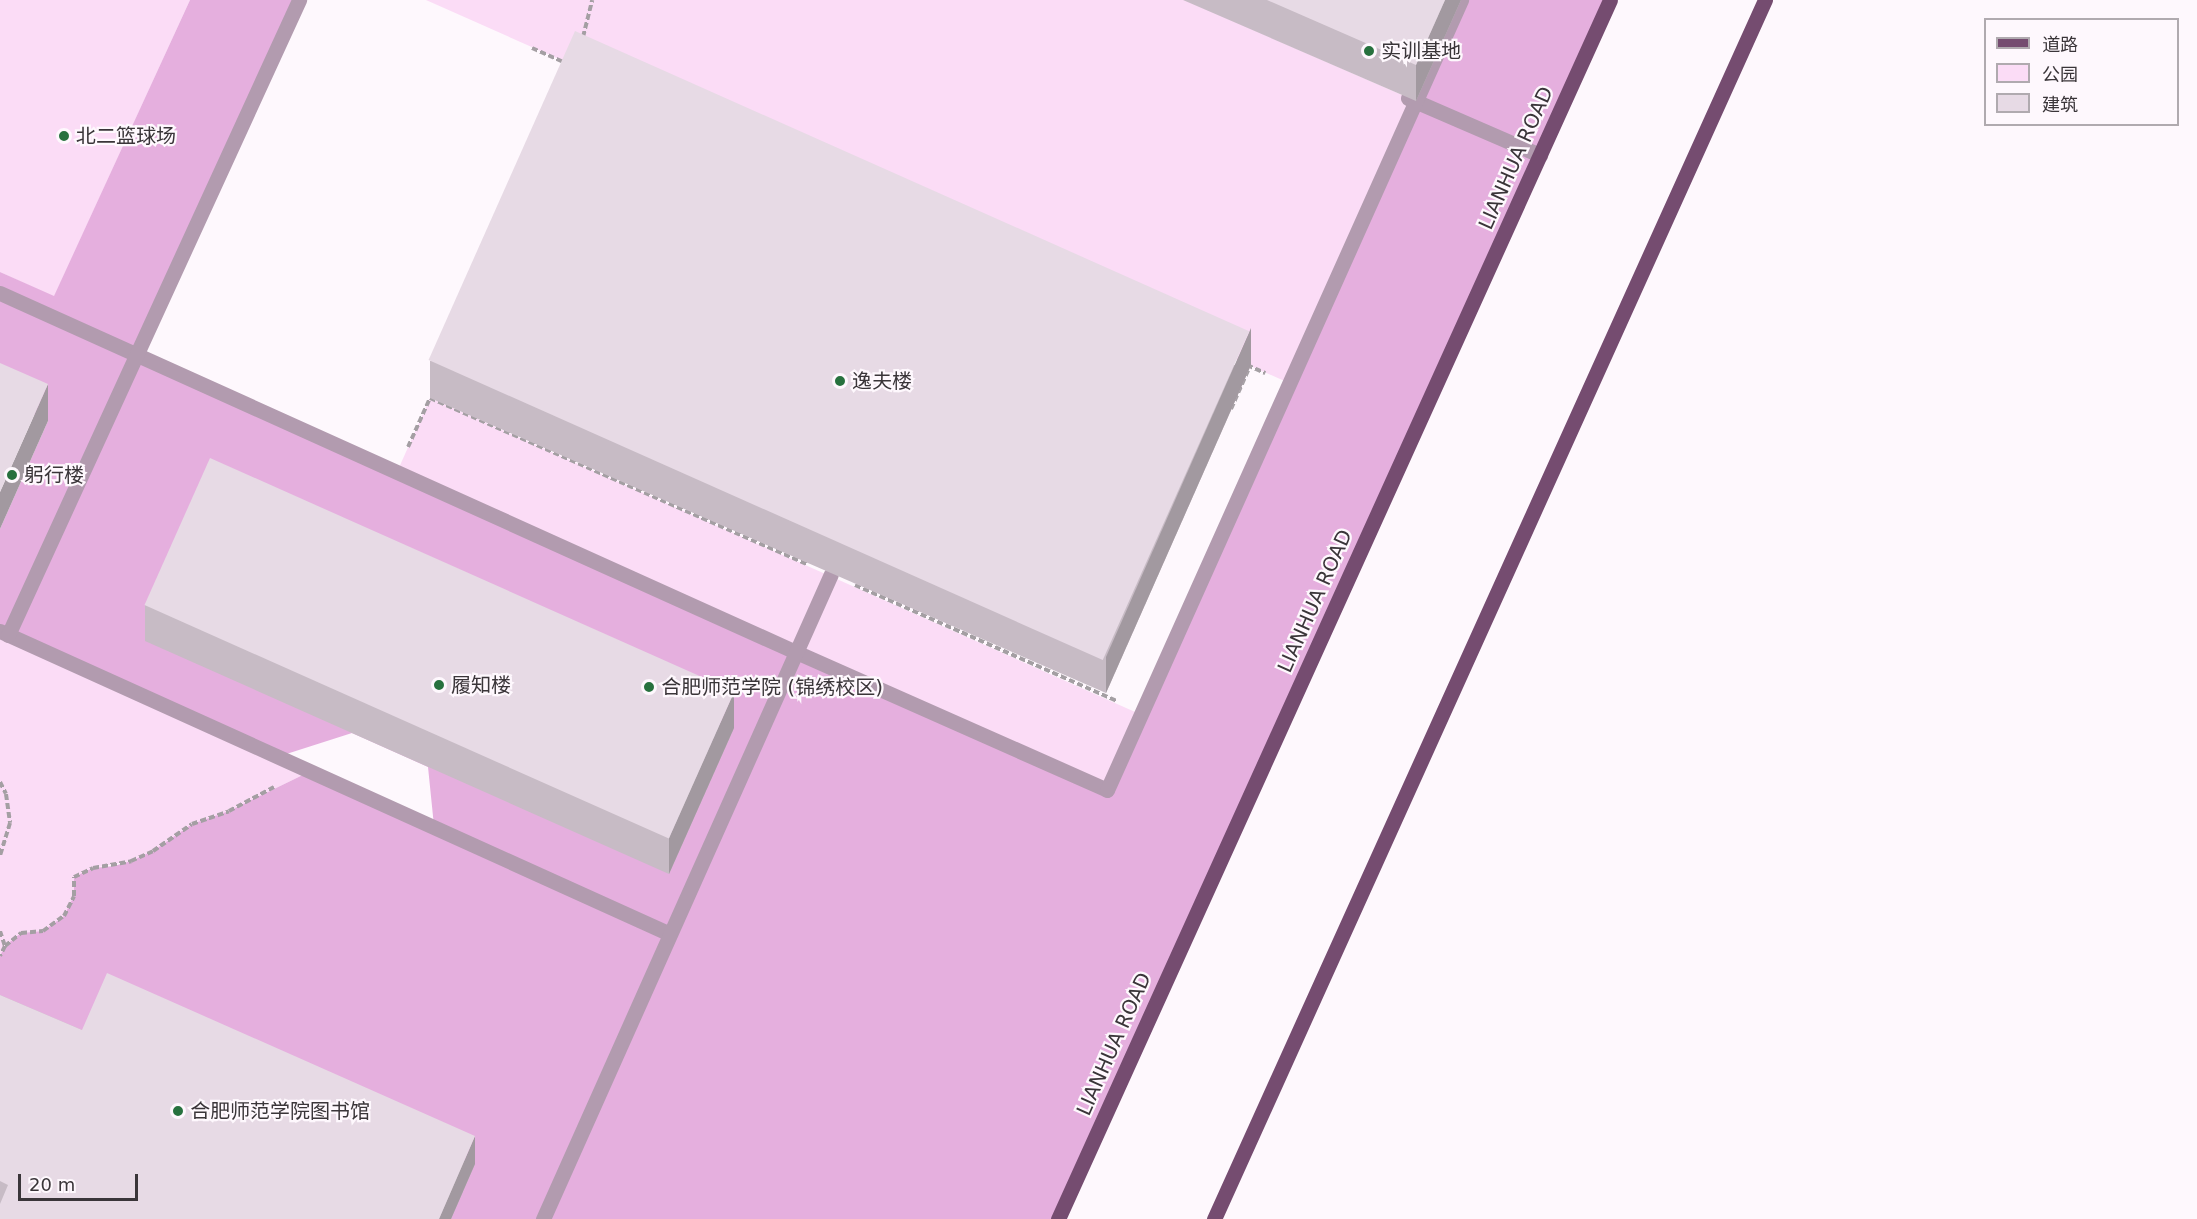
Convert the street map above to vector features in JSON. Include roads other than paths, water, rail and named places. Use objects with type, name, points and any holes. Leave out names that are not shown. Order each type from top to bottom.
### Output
[{"type":"main road","name":"LIANHUA ROAD","points":[[1058,1219],[1610,0]]},
{"type":"main road","points":[[1214,1219],[1765,0]]},
{"type":"street","points":[[299,0],[4,633],[670,934]]},
{"type":"street","points":[[0,293],[796,652],[1107,789],[1461,0]]},
{"type":"street","points":[[1395,92],[1540,155]]},
{"type":"street","points":[[543,1219],[831,574]]},
{"type":"place","name":"实训基地","points":[[1369,51]]},
{"type":"place","name":"北二篮球场","points":[[64,136]]},
{"type":"place","name":"逸夫楼","points":[[840,381]]},
{"type":"place","name":"躬行楼","points":[[12,475]]},
{"type":"place","name":"履知楼","points":[[439,685]]},
{"type":"place","name":"合肥师范学院 (锦绣校区)","points":[[649,687]]},
{"type":"place","name":"合肥师范学院图书馆","points":[[178,1111]]}]
